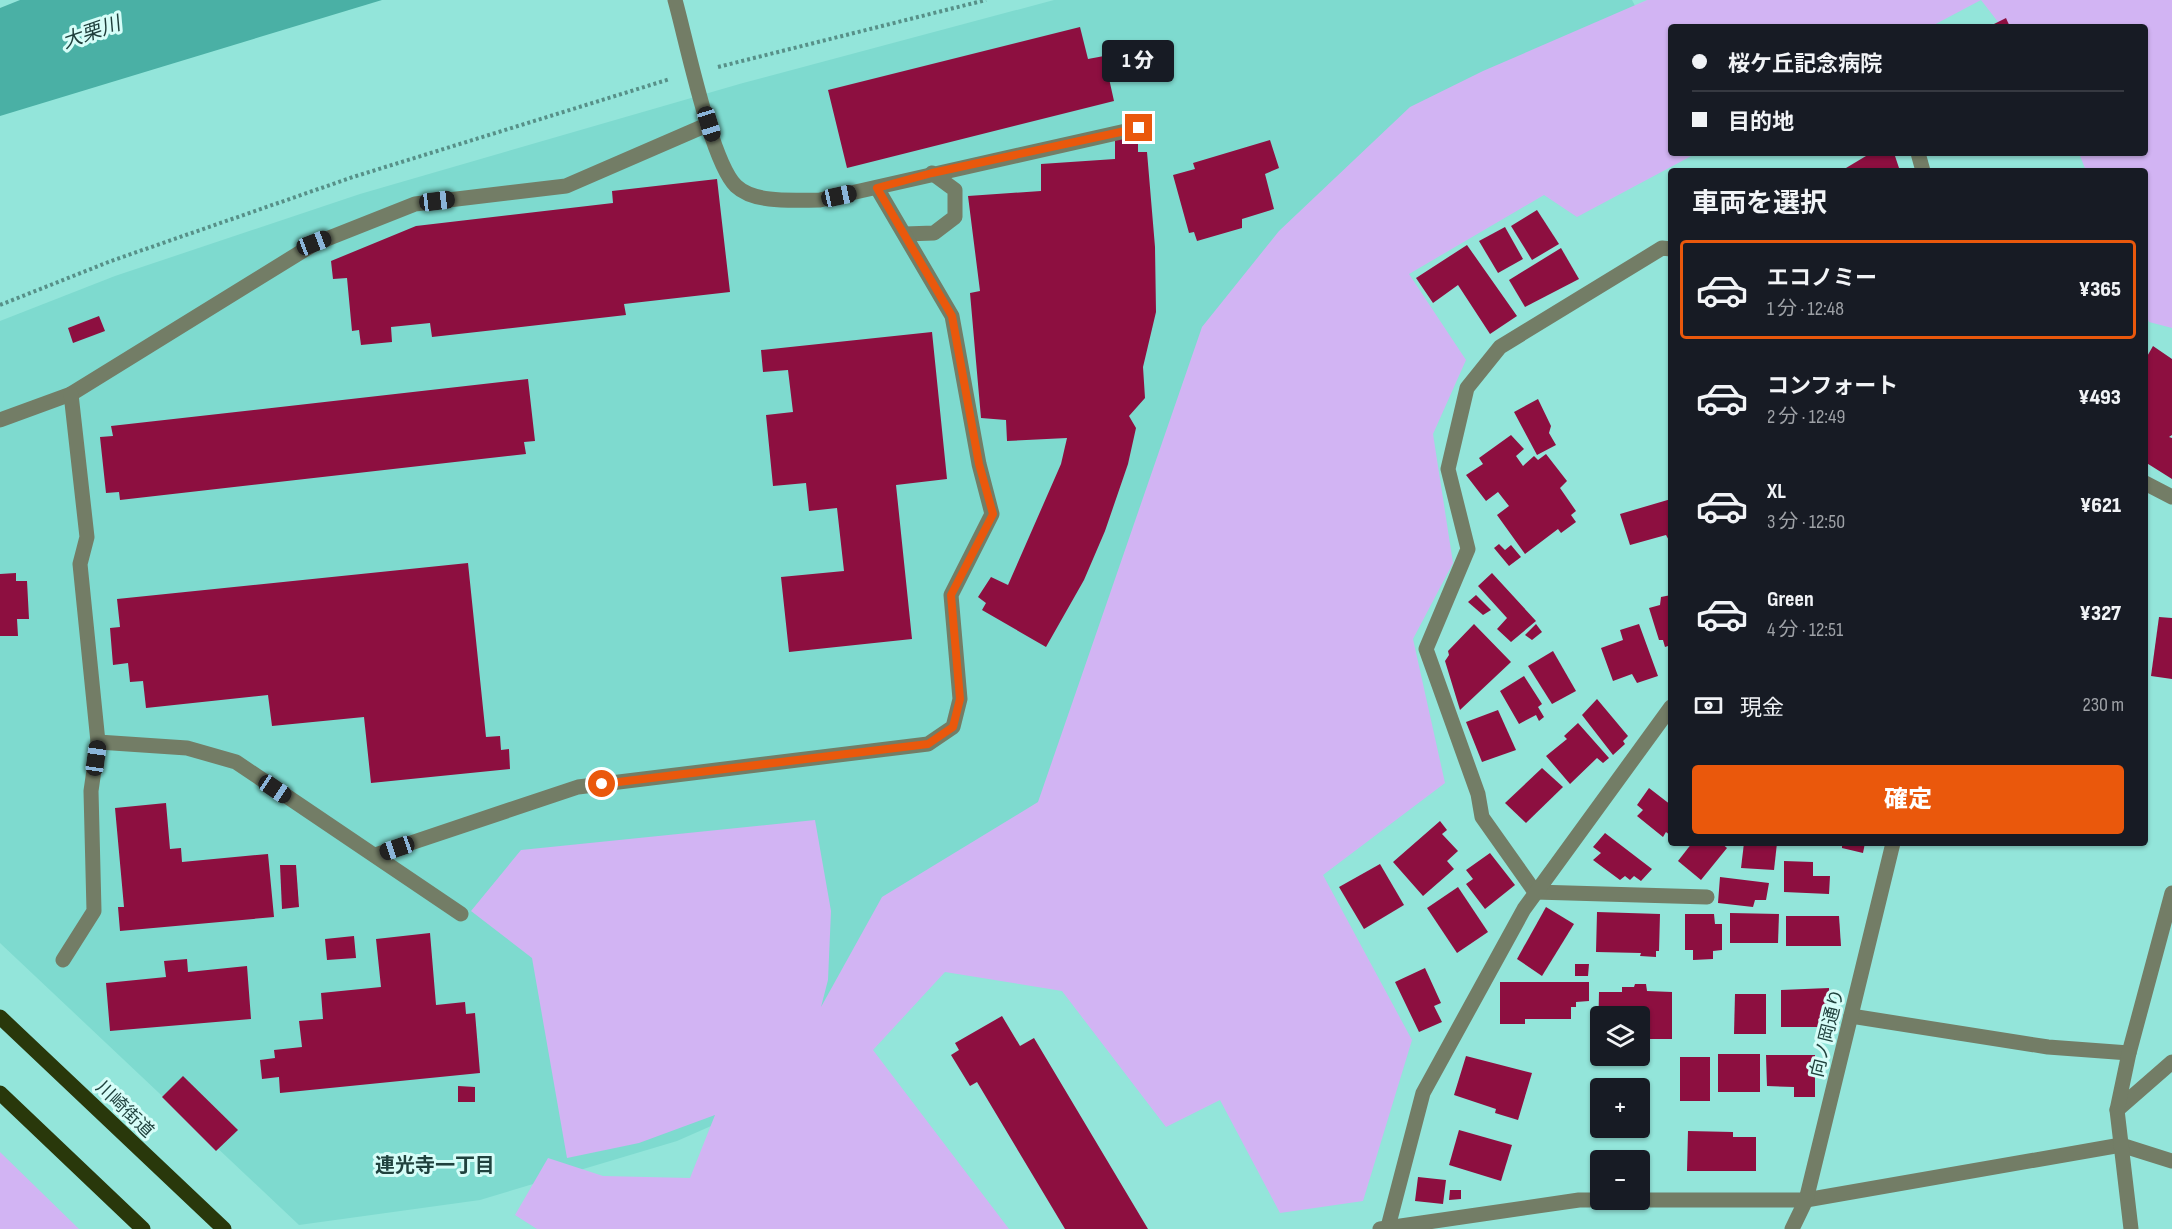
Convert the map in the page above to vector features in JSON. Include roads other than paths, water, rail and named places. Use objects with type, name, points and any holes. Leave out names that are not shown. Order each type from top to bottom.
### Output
[{"type":"main road","name":"川崎街道","points":[[0,1017],[224,1229]]},
{"type":"main road","points":[[0,1093],[143,1229]]},
{"type":"street","points":[[675,0],[719,159],[737,187],[769,200],[820,200],[1139,128]]},
{"type":"street","points":[[0,420],[71,394],[314,243],[415,204],[566,186],[709,124]]},
{"type":"street","points":[[905,234],[934,232],[955,217],[955,190],[932,173]]},
{"type":"street","points":[[375,855],[579,787],[928,744],[953,727],[960,699],[951,595],[993,514],[979,464],[952,316],[877,188]]},
{"type":"street","points":[[1535,892],[1482,817],[1478,794],[1426,649],[1468,549],[1448,469],[1467,388],[1500,347],[1662,248],[1668,249]]},
{"type":"street","points":[[63,960],[94,911],[91,791],[98,742],[80,564],[87,537],[71,394]]},
{"type":"street","points":[[2148,485],[2172,497]]},
{"type":"street","points":[[1590,1200],[1384,1228],[1423,1093],[1535,892],[1668,711]]},
{"type":"street","points":[[98,742],[187,748],[236,762],[461,914]]},
{"type":"street","name":"向ノ岡通り","points":[[1792,1229],[1806,1200],[1892,846]]},
{"type":"street","points":[[1535,892],[1707,897]]},
{"type":"street","points":[[2131,1229],[2117,1110],[2129,1053],[2172,893]]},
{"type":"street","points":[[1851,1016],[2048,1047],[2129,1053]]},
{"type":"street","points":[[2117,1110],[2172,1062]]},
{"type":"street","points":[[1650,1200],[1806,1200],[2121,1145],[2172,1161]]},
{"type":"water","name":"大栗川","points":[[20,0],[382,0],[0,116],[0,8]]},
{"type":"district","name":"連光寺一丁目","points":[[435,1165]]}]
